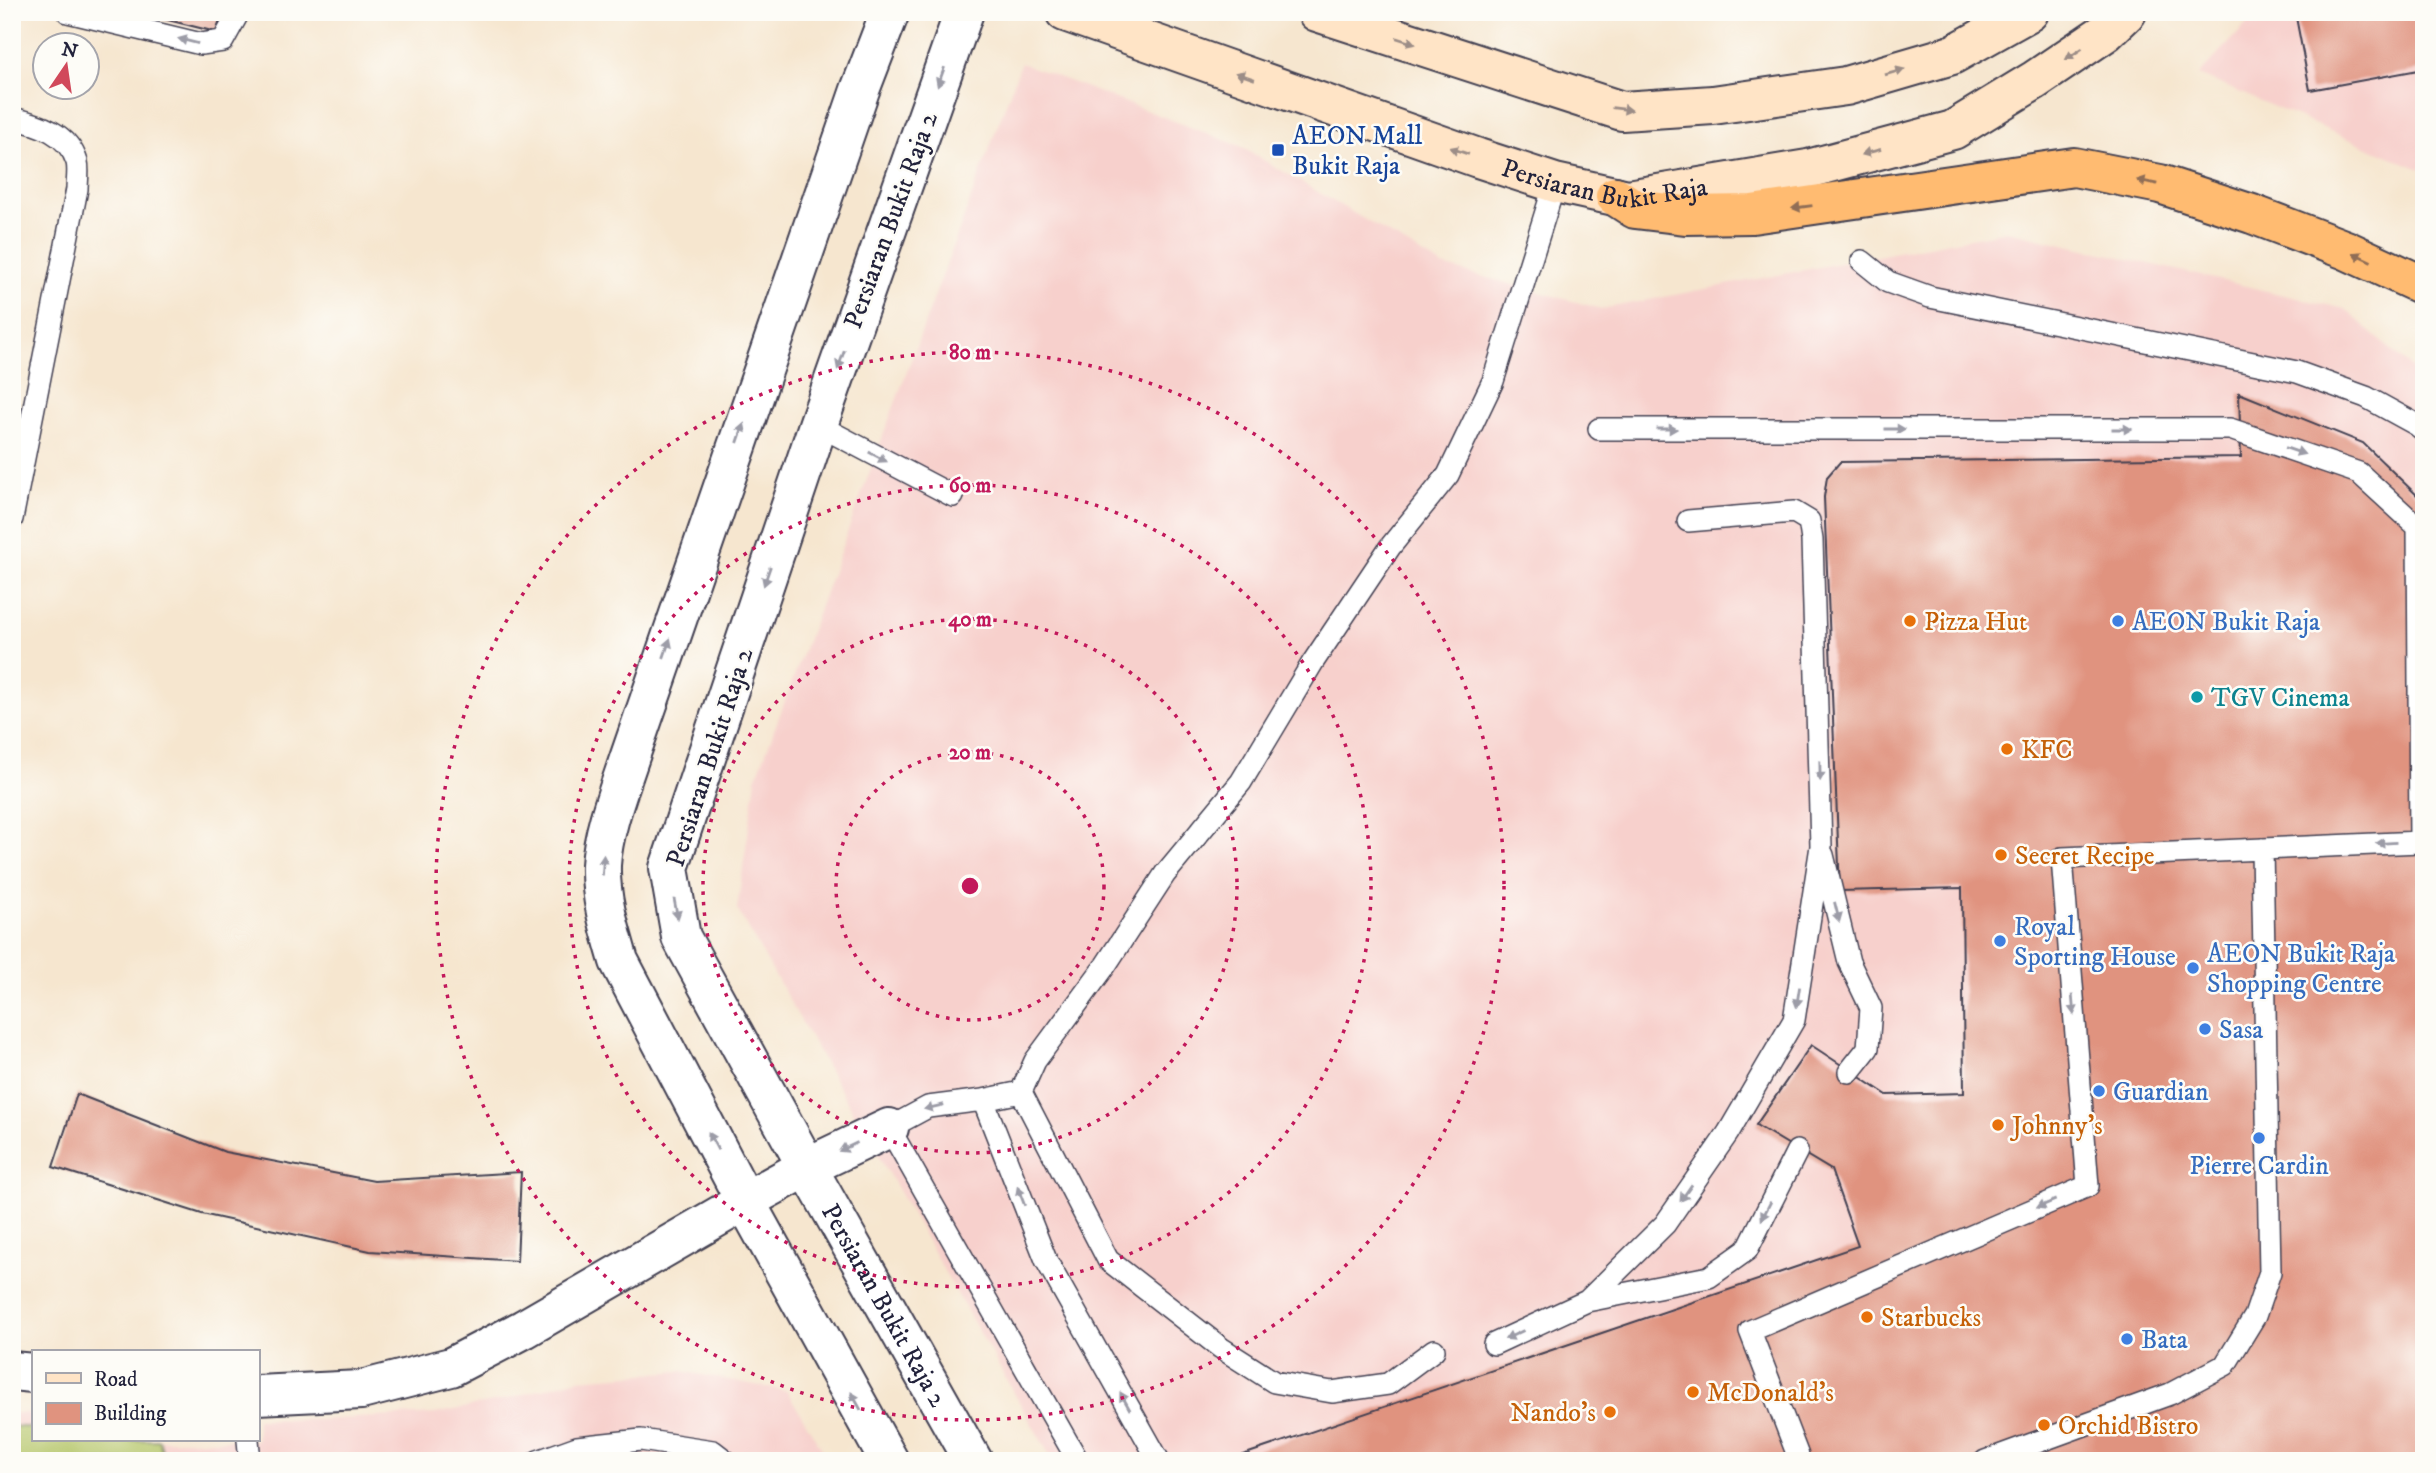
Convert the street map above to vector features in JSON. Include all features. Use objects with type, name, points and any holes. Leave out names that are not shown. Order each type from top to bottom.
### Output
[{"type":"highway","points":[[1615,197],[1635,209],[1685,215],[1752,214],[2074,167],[2160,184],[2252,214],[2346,250],[2424,286]]},
{"type":"main road","name":"Persiaran Bukit Raja","points":[[1065,12],[1478,158],[1555,183],[1628,199],[1808,169],[1953,130],[2076,53],[2106,32],[2127,12]]},
{"type":"main road","points":[[1317,12],[1622,111],[1713,105],[1846,86],[1952,55],[2029,12]]},
{"type":"street","points":[[888,1461],[745,1201],[619,961],[606,919],[601,865],[611,816],[629,760],[860,90],[890,12]]},
{"type":"street","name":"Persiaran Bukit Raja 2","points":[[964,12],[818,425],[669,868],[681,937],[973,1461]]},
{"type":"street","points":[[259,1395],[361,1390],[451,1367],[524,1329],[807,1167],[889,1128]]},
{"type":"street","points":[[12,1371],[32,1374]]},
{"type":"lane","points":[[68,12],[201,44],[223,41],[239,12]]},
{"type":"lane","points":[[12,118],[55,133],[70,146],[78,164],[77,189],[12,519]]},
{"type":"lane","points":[[1021,1092],[1035,1061],[1105,966],[1165,874],[1241,782],[1313,662],[1390,547],[1448,475],[1493,381],[1555,183]]},
{"type":"lane","points":[[1862,261],[1888,282],[1930,297],[2297,372],[2366,397],[2424,431]]},
{"type":"lane","points":[[818,425],[953,496]]},
{"type":"lane","points":[[1599,429],[2230,429],[2358,473],[2418,527],[2420,842],[2062,858],[2088,1186],[1750,1331],[1800,1461]]},
{"type":"lane","points":[[1587,1301],[1665,1224],[1728,1133],[1794,1020],[1821,846],[1812,540],[1809,521],[1794,512],[1688,521]]},
{"type":"lane","points":[[1821,846],[1849,962],[1871,1008],[1868,1048],[1849,1072]]},
{"type":"lane","points":[[1986,1461],[2170,1394],[2225,1365],[2255,1316],[2270,1272],[2262,849]]},
{"type":"lane","points":[[1021,1092],[928,1107],[889,1128],[1078,1461]]},
{"type":"lane","points":[[1021,1092],[1108,1260],[1221,1348],[1275,1382],[1332,1392],[1388,1384],[1434,1350]]},
{"type":"lane","points":[[983,1100],[1046,1260],[1159,1461]]},
{"type":"lane","points":[[1494,1345],[1587,1301],[1709,1277],[1747,1250],[1797,1151]]},
{"type":"lane","points":[[538,1461],[577,1447],[641,1440],[713,1451],[726,1461]]},
{"type":"lane","points":[[248,1442],[250,1461]]},
{"type":"shaded area","points":[[2258,12],[2424,12],[2424,171],[2199,75]]},
{"type":"shaded area","points":[[1021,63],[1240,146],[1443,266],[1602,309],[2007,231],[2345,309],[2424,379],[2424,1461],[1053,1461],[737,909],[756,779]]},
{"type":"shaded area","points":[[681,1371],[787,1391],[829,1461],[12,1461],[12,1413],[32,1413],[32,1442],[259,1442],[259,1419],[319,1420],[435,1414],[507,1399],[578,1379]]},
{"type":"green space","points":[[12,1426],[32,1428],[32,1442],[160,1442],[165,1461],[12,1461]]},
{"type":"building","points":[[136,12],[223,12],[216,32]]},
{"type":"building","points":[[2295,12],[2424,12],[2424,69],[2310,90]]},
{"type":"building","name":"AEON Bukit Raja Shopping Centre","points":[[2239,393],[2363,443],[2424,502],[2424,1461],[1225,1461],[1858,1246],[1831,1170],[1756,1125],[1811,1045],[1887,1095],[1964,1093],[1962,888],[1840,891],[1824,497],[1827,477],[1840,462],[2241,457]]},
{"type":"building","points":[[77,1094],[225,1152],[374,1181],[521,1172],[517,1261],[370,1251],[202,1214],[53,1167]]},
{"type":"place","name":"AEON Mall Bukit Raja","points":[[1278,150]]},
{"type":"place","name":"Pizza Hut","points":[[1910,621]]},
{"type":"place","name":"AEON Bukit Raja","points":[[2118,621]]},
{"type":"place","name":"TGV Cinema","points":[[2197,697]]},
{"type":"place","name":"KFC","points":[[2007,749]]},
{"type":"place","name":"Secret Recipe","points":[[2001,855]]},
{"type":"place","name":"Royal Sporting House","points":[[2000,941]]},
{"type":"place","name":"AEON Bukit Raja Shopping Centre","points":[[2193,968]]},
{"type":"place","name":"Sasa","points":[[2205,1029]]},
{"type":"place","name":"Guardian","points":[[2099,1091]]},
{"type":"place","name":"Johnny's","points":[[1998,1125]]},
{"type":"place","name":"Pierre Cardin","points":[[2259,1138]]},
{"type":"place","name":"Starbucks","points":[[1867,1317]]},
{"type":"place","name":"Bata","points":[[2127,1339]]},
{"type":"place","name":"McDonald's","points":[[1693,1392]]},
{"type":"place","name":"Nando's","points":[[1610,1412]]},
{"type":"place","name":"Orchid Bistro","points":[[2044,1425]]}]
